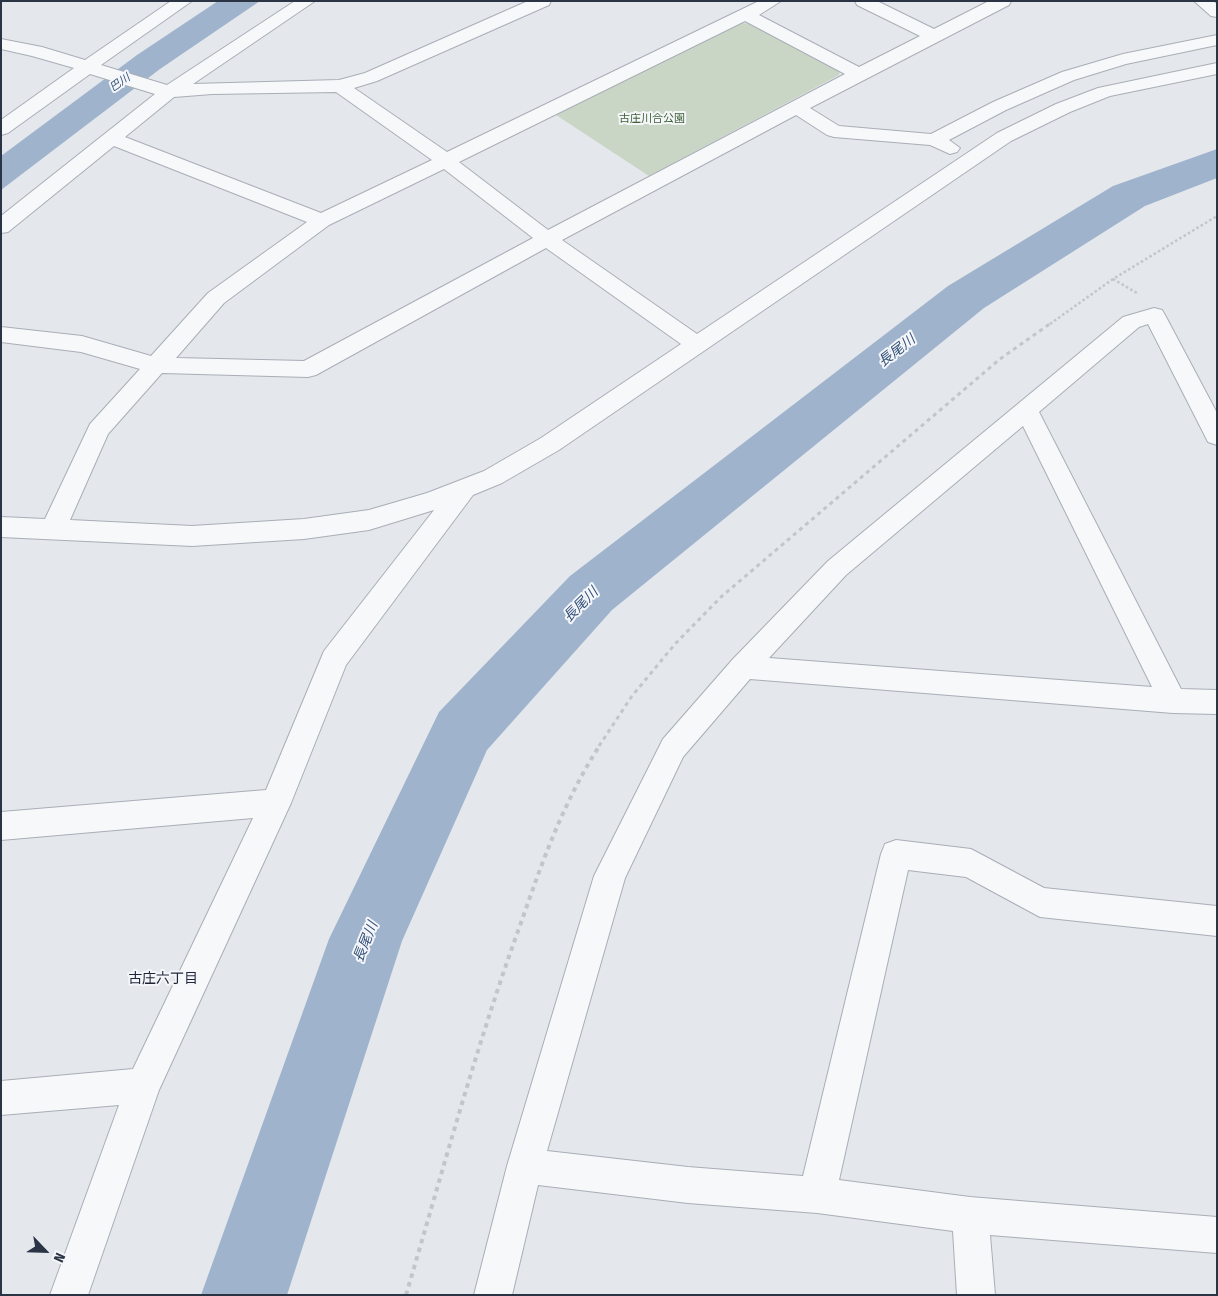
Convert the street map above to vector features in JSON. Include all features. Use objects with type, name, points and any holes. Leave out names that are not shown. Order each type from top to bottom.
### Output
[{"type":"street","points":[[1,129],[93,69],[157,17],[184,1]]},
{"type":"street","points":[[1,227],[110,138],[162,90],[307,1]]},
{"type":"street","points":[[1,44],[36,51],[162,90],[340,86],[371,77],[543,1]]},
{"type":"street","points":[[53,530],[98,430],[154,365],[216,298],[322,221],[773,1]]},
{"type":"street","points":[[863,1],[934,36]]},
{"type":"street","points":[[1,334],[82,344],[154,365],[308,369],[547,239],[859,74],[1002,1]]},
{"type":"street","points":[[1202,1],[1217,12]]},
{"type":"street","points":[[746,14],[859,74]]},
{"type":"street","points":[[934,140],[987,110],[1069,76],[1132,57],[1217,40]]},
{"type":"street","points":[[1,527],[192,536],[304,529],[369,520],[464,489],[493,477],[550,444],[1004,137],[1063,108],[1105,92],[1217,68]]},
{"type":"street","points":[[340,86],[445,160],[547,239],[696,344]]},
{"type":"street","points":[[796,107],[834,131],[934,140],[971,159]]},
{"type":"street","points":[[110,138],[322,221]]},
{"type":"street","points":[[493,1295],[526,1166],[610,876],[673,748],[743,667],[837,568],[1130,322],[1151,307],[1217,436]]},
{"type":"street","points":[[1026,409],[1173,701]]},
{"type":"street","points":[[69,1295],[143,1085],[276,803],[334,659],[464,489]]},
{"type":"street","points":[[743,667],[1173,701],[1217,702]]},
{"type":"street","points":[[1,826],[276,803]]},
{"type":"street","points":[[817,1195],[896,854],[971,864],[1040,902],[1217,921]]},
{"type":"street","points":[[1,1098],[143,1085]]},
{"type":"street","points":[[526,1166],[688,1185],[817,1195],[970,1215],[1217,1235]]},
{"type":"street","points":[[970,1215],[976,1295]]},
{"type":"path","points":[[1113,279],[1151,307]]},
{"type":"green space","name":"古庄川合公園","points":[[741,23],[755,24],[840,70],[839,75],[649,176],[553,113]]},
{"type":"water","name":"巴川","points":[[218,1],[260,1],[160,69],[1,190],[1,156],[137,55]]},
{"type":"waterway","name":"長尾川","points":[[244,1295],[366,939],[462,732],[591,593],[966,297],[1129,196],[1217,162]]},
{"type":"district","name":"古庄六丁目","points":[[163,979]]}]
